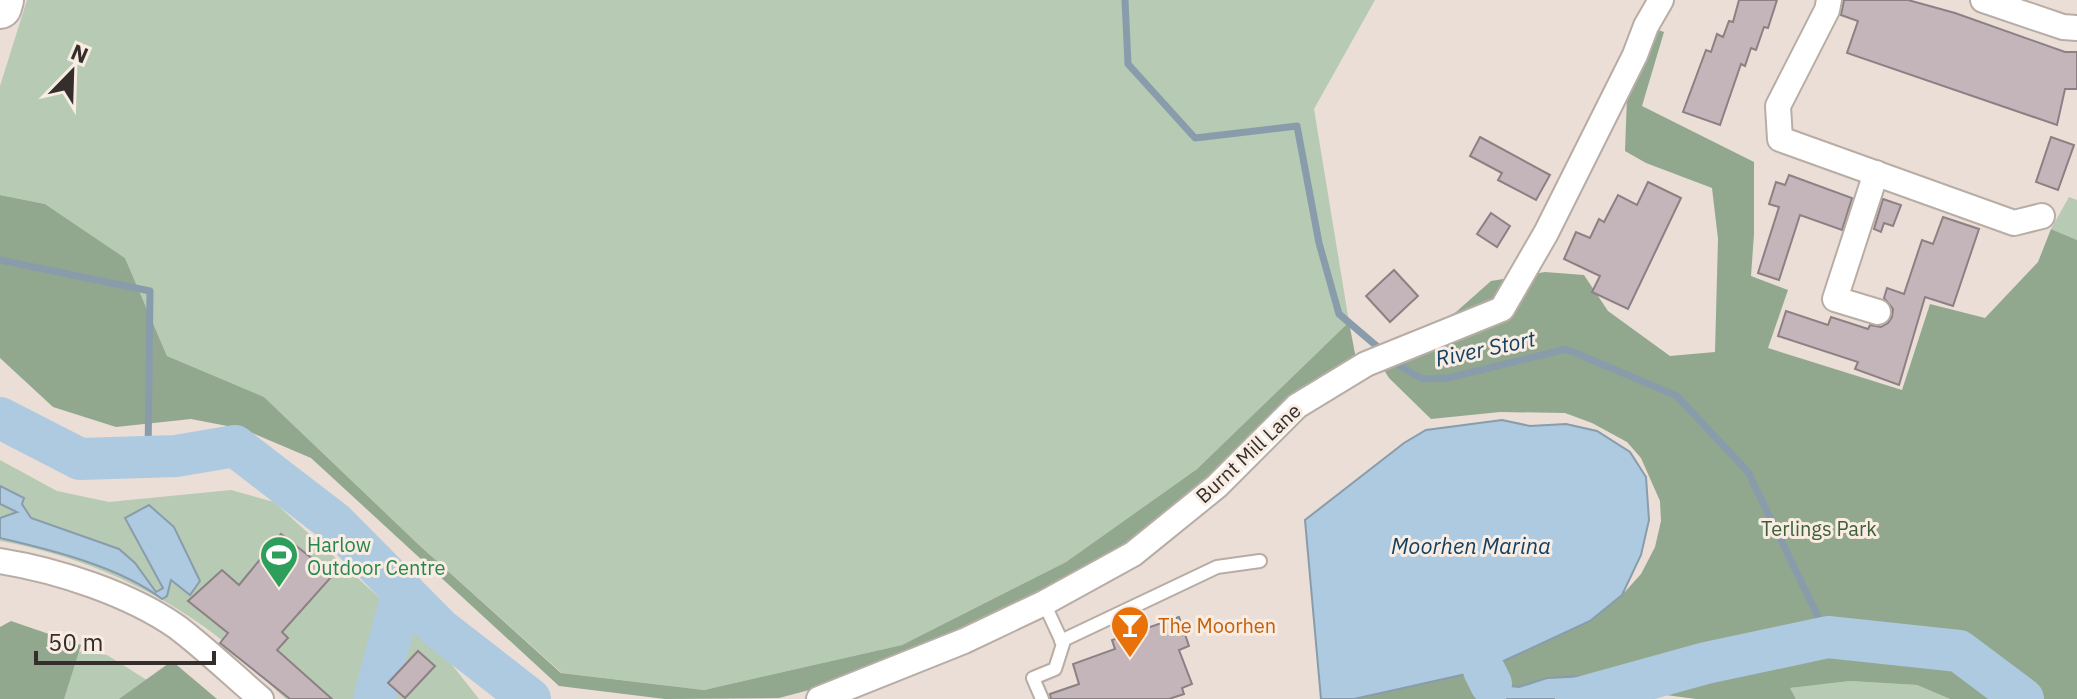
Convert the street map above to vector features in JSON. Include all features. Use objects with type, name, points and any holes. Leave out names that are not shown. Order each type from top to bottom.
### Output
[{"type":"highway","points":[[0,7],[2,0]]},
{"type":"street","name":"Burnt Mill Lane","points":[[819,699],[964,641],[1044,603],[1133,554],[1217,486],[1297,406],[1366,364],[1502,309],[1546,233],[1661,0]]},
{"type":"street","points":[[1829,0],[1827,10],[1778,106],[1780,139],[2014,223],[2042,216]]},
{"type":"street","points":[[1983,0],[2063,27],[2077,28]]},
{"type":"street","points":[[1876,173],[1835,299],[1878,312]]},
{"type":"street","points":[[0,561],[72,577],[146,609],[176,627],[261,699]]},
{"type":"lane","points":[[1061,641],[1217,567],[1260,561]]},
{"type":"lane","points":[[1042,699],[1033,678],[1055,669],[1063,644],[1044,603]]},
{"type":"green space","points":[[27,0],[1375,0],[1314,109],[1349,322],[1197,469],[1066,562],[902,645],[704,690],[562,673],[419,545],[264,397],[167,356],[125,258],[45,204],[0,195],[0,86]]},
{"type":"green space","name":"Terlings Park","points":[[1646,26],[1664,32],[1642,106],[1754,162],[1751,276],[1788,290],[1768,348],[1902,390],[1930,304],[1985,318],[2038,262],[2051,229],[2077,240],[2077,699],[1950,699],[1917,685],[1850,681],[1790,688],[1796,699],[1696,699],[1651,693],[1655,677],[1547,678],[1519,687],[1491,684],[1480,699],[1354,699],[1484,670],[1590,621],[1622,595],[1641,574],[1655,547],[1661,521],[1660,501],[1641,458],[1627,442],[1565,413],[1500,412],[1431,419],[1389,378],[1375,356],[1456,312],[1491,281],[1545,272],[1584,275],[1608,311],[1670,356],[1715,352],[1718,239],[1712,188],[1646,163],[1625,151],[1627,96]]},
{"type":"green space","points":[[0,195],[45,204],[125,258],[167,356],[264,397],[419,545],[561,673],[704,690],[902,645],[1066,562],[1197,469],[1349,322],[1356,359],[1300,388],[1177,516],[1081,576],[858,677],[779,698],[665,699],[559,686],[311,458],[243,429],[191,419],[116,427],[53,407],[0,358]]},
{"type":"green space","points":[[2069,197],[2077,200],[2077,240],[2051,229]]},
{"type":"green space","points":[[0,460],[57,491],[109,502],[231,490],[274,502],[449,661],[479,699],[286,699],[214,634],[156,596],[80,562],[0,541]]},
{"type":"green space","points":[[11,621],[81,645],[64,699],[0,699],[0,627]]},
{"type":"green space","points":[[0,641],[107,655],[177,699],[0,699]]},
{"type":"green space","points":[[172,661],[217,699],[119,699]]},
{"type":"green space","points":[[1850,681],[1917,685],[1950,699],[1796,699],[1790,688]]},
{"type":"water","name":"Moorhen Marina","points":[[1502,420],[1530,426],[1566,424],[1597,431],[1630,452],[1646,477],[1649,520],[1641,555],[1622,595],[1590,621],[1484,670],[1354,699],[1321,699],[1305,520],[1404,443],[1426,430]]},
{"type":"water","points":[[0,486],[24,498],[22,504],[31,518],[119,549],[135,563],[156,592],[163,588],[125,518],[149,505],[174,527],[200,581],[190,595],[171,580],[167,596],[162,599],[106,569],[0,538],[0,518],[17,512],[0,504]]},
{"type":"water","points":[[1628,674],[1656,677],[1651,693],[1640,699],[1480,699],[1491,684],[1519,687],[1547,678]]},
{"type":"building","points":[[1739,0],[1777,0],[1768,28],[1764,27],[1756,50],[1751,48],[1745,66],[1741,64],[1720,125],[1683,112],[1706,50],[1711,52],[1717,34],[1723,37],[1729,21],[1733,22]]},
{"type":"building","points":[[1844,0],[1908,0],[1955,13],[2065,52],[2077,52],[2077,89],[2065,89],[2057,125],[1847,53],[1858,21],[1841,15]]},
{"type":"building","points":[[1480,137],[1550,175],[1536,200],[1498,180],[1502,173],[1470,156]]},
{"type":"building","points":[[2051,137],[2074,145],[2058,190],[2036,182]]},
{"type":"building","points":[[1789,175],[1852,198],[1842,230],[1800,215],[1779,280],[1758,273],[1779,207],[1769,204],[1776,182],[1785,185]]},
{"type":"building","points":[[1648,182],[1681,198],[1628,309],[1592,292],[1600,276],[1564,259],[1576,232],[1590,238],[1599,219],[1604,222],[1618,195],[1637,205]]},
{"type":"building","points":[[1883,199],[1901,205],[1893,226],[1884,223],[1881,232],[1874,229]]},
{"type":"building","points":[[1491,213],[1510,226],[1497,247],[1477,234]]},
{"type":"building","points":[[1943,217],[1979,229],[1953,306],[1925,297],[1899,385],[1855,369],[1858,362],[1778,336],[1786,311],[1828,325],[1831,317],[1868,329],[1870,325],[1881,327],[1888,323],[1893,309],[1884,298],[1887,288],[1904,294],[1922,240],[1933,244]]},
{"type":"building","points":[[1394,270],[1418,296],[1390,322],[1366,296]]},
{"type":"building","points":[[281,534],[333,575],[282,632],[288,638],[277,650],[332,699],[290,699],[220,643],[228,633],[188,601],[222,570],[239,585]]},
{"type":"building","name":"The Moorhen","points":[[1179,617],[1189,646],[1179,650],[1192,684],[1182,688],[1184,694],[1169,699],[1051,699],[1050,694],[1079,684],[1073,664],[1115,649],[1112,640]]},
{"type":"building","points":[[418,651],[435,666],[405,698],[388,683]]},
{"type":"waterway","name":"River Stort","points":[[1125,0],[1128,64],[1195,138],[1297,126],[1319,243],[1339,314],[1400,366],[1422,379],[1448,378],[1566,349],[1677,396],[1748,472],[1828,637]]},
{"type":"waterway","points":[[0,260],[150,291],[148,457]]},
{"type":"waterway","points":[[0,418],[80,459],[176,456],[235,446],[335,523],[440,629],[530,699]]},
{"type":"waterway","points":[[374,699],[403,591]]},
{"type":"waterway","points":[[1576,699],[1706,663],[1828,637],[1959,651],[2023,699]]},
{"type":"waterway","points":[[1484,670],[1491,684]]},
{"type":"place","name":"Harlow Outdoor Centre","points":[[279,589]]},
{"type":"place","name":"The Moorhen","points":[[1130,659]]}]
